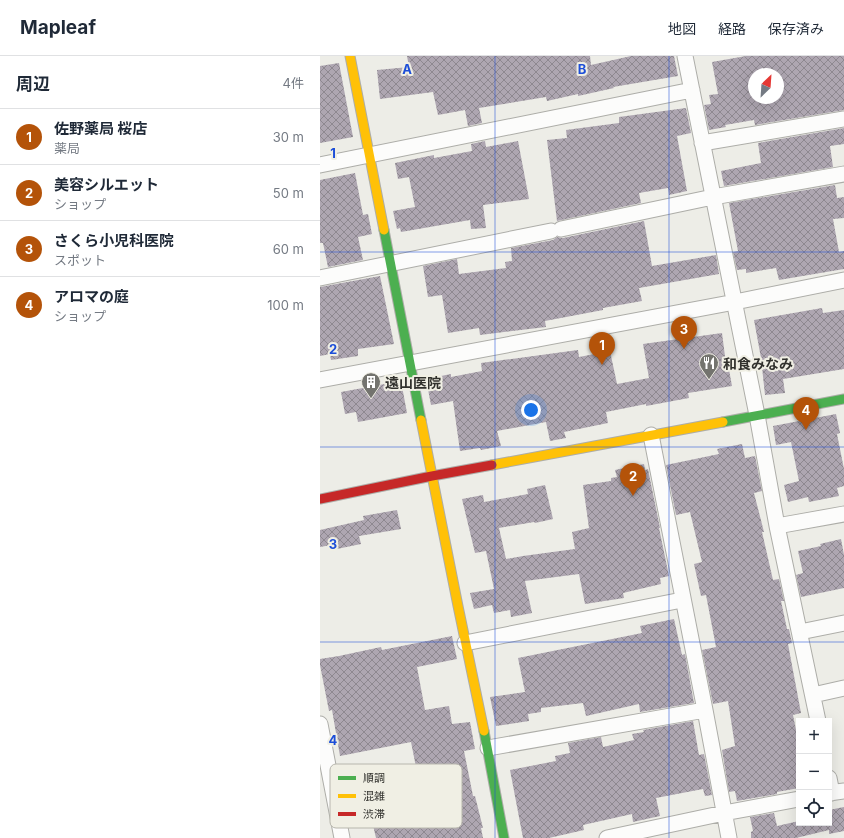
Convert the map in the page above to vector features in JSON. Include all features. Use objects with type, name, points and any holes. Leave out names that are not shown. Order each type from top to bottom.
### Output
[{"type":"street","points":[[350,56],[465,643],[488,748],[504,838]]},
{"type":"street","points":[[685,56],[757,415],[777,526],[817,718]]},
{"type":"street","points":[[320,165],[692,90]]},
{"type":"street","points":[[702,143],[844,119]]},
{"type":"street","points":[[320,278],[713,197],[844,174]]},
{"type":"street","points":[[320,380],[844,280]]},
{"type":"street","points":[[320,499],[650,434],[844,399]]},
{"type":"street","points":[[650,434],[729,838]]},
{"type":"street","points":[[777,526],[844,514]]},
{"type":"street","points":[[465,643],[682,600]]},
{"type":"street","points":[[800,632],[844,622]]},
{"type":"street","points":[[813,695],[844,688]]},
{"type":"street","points":[[488,748],[705,710]]},
{"type":"street","points":[[320,724],[330,776]]},
{"type":"street","points":[[607,838],[796,800]]},
{"type":"street","points":[[340,828],[342,838]]},
{"type":"building","points":[[407,56],[590,56],[591,65],[631,56],[674,56],[678,76],[613,87],[614,88],[578,96],[578,94],[547,101],[546,97],[479,108],[482,123],[468,126],[465,110],[438,115],[433,92],[380,99],[377,70],[409,67]]},
{"type":"building","points":[[746,56],[844,56],[844,110],[755,125],[754,120],[725,125],[726,127],[709,130],[704,105],[711,104],[709,95],[718,94],[712,62]]},
{"type":"building","points":[[339,63],[353,137],[320,143],[320,66]]},
{"type":"building","points":[[686,108],[691,133],[677,136],[687,191],[669,195],[668,188],[639,193],[641,203],[557,221],[547,140],[567,138],[566,130],[619,123],[619,117]]},
{"type":"building","points":[[844,128],[844,144],[830,146],[833,167],[724,186],[721,171],[761,163],[758,143]]},
{"type":"building","points":[[485,141],[486,147],[518,141],[529,199],[483,205],[486,228],[471,229],[470,220],[401,232],[400,228],[397,229],[393,211],[415,207],[409,177],[398,179],[395,163],[434,155],[434,158],[472,151],[471,144]]},
{"type":"building","points":[[355,173],[363,215],[368,214],[372,234],[358,237],[363,260],[328,267],[323,243],[320,243],[320,180]]},
{"type":"building","points":[[835,185],[837,198],[844,197],[844,218],[833,219],[839,252],[844,251],[844,269],[779,280],[776,268],[746,273],[746,269],[737,270],[733,252],[738,251],[729,203]]},
{"type":"building","points":[[644,221],[652,266],[716,255],[719,274],[639,288],[642,301],[545,321],[546,327],[480,335],[479,328],[448,333],[442,295],[428,297],[423,266],[457,259],[459,274],[506,268],[505,262],[512,261],[511,248],[553,240],[557,237],[563,238]]},
{"type":"building","points":[[380,276],[394,344],[358,349],[358,356],[331,360],[330,354],[320,356],[320,287]]},
{"type":"building","points":[[822,308],[823,313],[844,310],[844,369],[783,379],[785,393],[765,395],[761,358],[754,320]]},
{"type":"building","points":[[722,333],[726,364],[728,364],[732,386],[688,393],[689,398],[646,406],[646,404],[606,412],[608,423],[564,432],[566,438],[550,441],[546,422],[497,431],[501,446],[481,450],[480,448],[460,451],[453,401],[431,405],[426,379],[451,374],[451,377],[482,371],[481,363],[578,350],[579,357],[610,351],[617,384],[649,378],[643,344]]},
{"type":"building","name":"遠山医院","points":[[401,381],[407,413],[358,422],[356,412],[345,414],[341,392]]},
{"type":"building","points":[[836,414],[840,433],[837,434],[844,469],[844,486],[837,488],[839,496],[809,502],[808,497],[788,502],[784,485],[799,481],[791,442],[776,445],[773,426]]},
{"type":"building","points":[[742,444],[745,458],[755,456],[762,491],[754,493],[764,532],[762,532],[773,580],[779,579],[784,601],[781,601],[787,629],[789,629],[792,643],[788,644],[801,713],[793,715],[796,730],[796,789],[777,792],[777,794],[737,801],[735,791],[729,792],[722,750],[735,746],[728,701],[713,704],[702,650],[716,647],[706,595],[701,596],[694,564],[702,562],[690,512],[676,515],[666,465],[719,454],[717,449]]},
{"type":"building","points":[[644,464],[645,470],[648,469],[669,576],[660,578],[661,584],[623,593],[624,598],[585,604],[579,574],[525,581],[532,613],[511,617],[510,610],[494,613],[492,605],[474,609],[470,593],[494,589],[486,551],[475,553],[462,499],[483,495],[484,502],[528,494],[527,489],[545,485],[553,519],[499,528],[506,559],[575,549],[572,532],[589,528],[583,485],[611,481],[611,478],[617,477],[615,470]]},
{"type":"building","points":[[397,510],[401,529],[359,536],[361,544],[332,550],[331,545],[320,547],[320,530],[364,520],[363,516]]},
{"type":"building","points":[[841,539],[844,555],[844,588],[801,597],[796,575],[803,573],[798,551],[821,546],[820,544]]},
{"type":"building","points":[[674,619],[682,655],[685,654],[694,703],[640,712],[639,704],[586,716],[583,703],[541,708],[541,712],[528,714],[529,721],[496,726],[490,697],[525,692],[518,658],[642,633],[640,626]]},
{"type":"building","points":[[452,636],[457,659],[417,667],[425,710],[449,706],[452,724],[470,722],[475,749],[464,751],[473,796],[475,796],[483,828],[481,828],[483,838],[376,838],[374,828],[462,828],[462,764],[415,764],[411,742],[340,756],[332,710],[329,711],[320,659],[381,647],[382,650]]},
{"type":"building","points":[[693,721],[699,755],[704,754],[712,795],[705,796],[703,789],[656,798],[660,816],[633,822],[632,814],[583,825],[584,830],[549,838],[523,838],[510,770],[556,761],[555,756],[570,753],[568,743],[601,737],[603,747],[634,740],[632,734],[644,732],[643,730]]},
{"type":"building","points":[[844,807],[844,831],[829,834],[829,830],[796,838],[751,838],[751,832],[753,831],[750,817],[774,813],[777,826],[796,822],[796,826],[832,826],[832,809]]},
{"type":"traffic: fast","points":[[384,230],[421,420]]},
{"type":"traffic: fast","points":[[723,422],[844,399]]},
{"type":"traffic: fast","points":[[484,731],[504,838]]},
{"type":"traffic: slow","points":[[350,56],[384,230]]},
{"type":"traffic: slow","points":[[421,420],[484,731]]},
{"type":"traffic: slow","points":[[492,465],[723,422]]},
{"type":"traffic: jam","points":[[320,499],[492,465]]},
{"type":"place","name":"さくら小児科医院","points":[[684,349]]},
{"type":"place","name":"佐野薬局 桜店","points":[[602,365]]},
{"type":"place","name":"和食みなみ","points":[[709,380]]},
{"type":"place","name":"遠山医院","points":[[371,399]]},
{"type":"place","name":"アロマの庭","points":[[806,430]]},
{"type":"place","name":"美容シルエット","points":[[633,496]]}]
